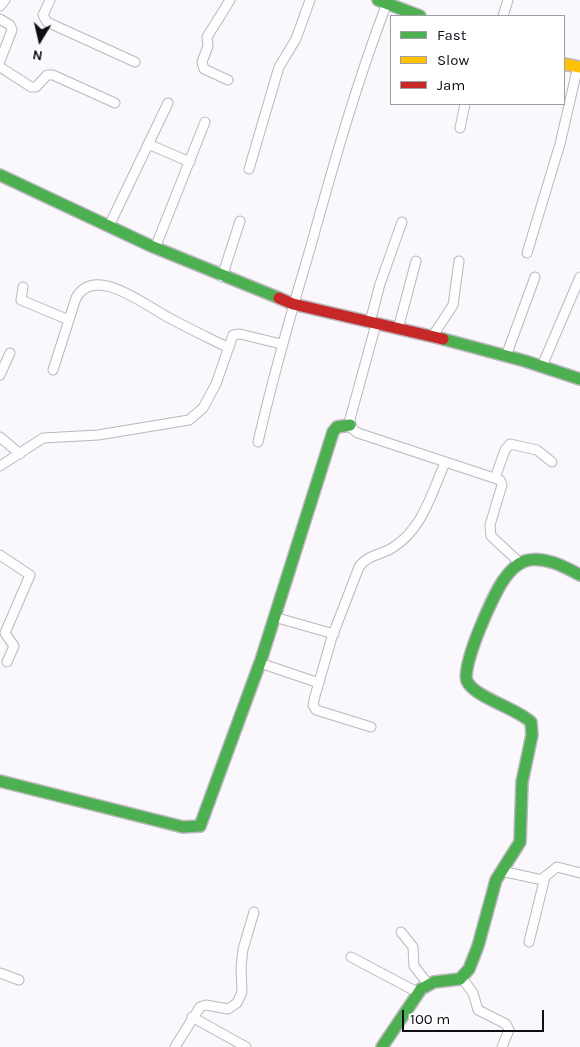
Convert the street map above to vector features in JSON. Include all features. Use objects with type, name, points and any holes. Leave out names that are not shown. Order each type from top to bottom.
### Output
[{"type":"street","points":[[0,6],[5,0]]},
{"type":"street","points":[[50,0],[43,15],[47,22],[135,62]]},
{"type":"street","points":[[228,80],[204,69],[202,62],[208,46],[207,37],[230,0]]},
{"type":"street","points":[[249,169],[279,67],[296,39],[310,0]]},
{"type":"street","points":[[503,15],[508,0]]},
{"type":"street","points":[[258,442],[281,344],[382,2],[417,15]]},
{"type":"street","points":[[0,19],[10,25],[12,30],[0,61]]},
{"type":"street","points":[[527,253],[560,144],[579,66],[565,64]]},
{"type":"street","points":[[0,67],[31,87],[36,87],[47,75],[53,75],[115,103]]},
{"type":"street","points":[[109,226],[168,103]]},
{"type":"street","points":[[460,128],[465,105]]},
{"type":"street","points":[[155,248],[205,122]]},
{"type":"street","points":[[148,144],[190,162]]},
{"type":"street","points":[[0,175],[155,248],[222,277],[293,304],[506,356],[580,379]]},
{"type":"street","points":[[222,277],[240,221]]},
{"type":"street","points":[[350,425],[382,279],[402,222]]},
{"type":"street","points":[[398,329],[416,261]]},
{"type":"street","points":[[432,337],[455,301],[459,261]]},
{"type":"street","points":[[506,356],[535,277]]},
{"type":"street","points":[[542,366],[580,277]]},
{"type":"street","points":[[54,370],[76,298],[81,290],[93,286],[106,286],[126,292],[163,314],[229,348]]},
{"type":"street","points":[[23,287],[21,300],[69,320]]},
{"type":"street","points":[[0,466],[43,438],[98,435],[189,420],[203,408],[213,390],[222,372],[232,337],[237,334],[281,344]]},
{"type":"street","points":[[0,375],[10,354]]},
{"type":"street","points":[[350,425],[358,433],[500,480],[502,484],[490,525],[491,536],[520,563]]},
{"type":"street","points":[[0,781],[183,827],[200,826],[230,750],[260,663],[333,432],[337,427],[350,425]]},
{"type":"street","points":[[0,438],[20,454]]},
{"type":"street","points":[[495,478],[505,450],[510,444],[537,450],[552,462]]},
{"type":"street","points":[[370,727],[316,710],[313,702],[334,634],[358,567],[366,560],[391,549],[417,526],[445,463]]},
{"type":"street","points":[[0,555],[30,575],[5,633],[14,646],[7,662]]},
{"type":"street","points":[[462,978],[478,946],[493,887],[521,841],[523,772],[532,728],[531,722],[524,715],[468,684],[466,671],[489,608],[505,579],[520,563],[537,560],[554,564],[580,575]]},
{"type":"street","points":[[274,617],[334,634]]},
{"type":"street","points":[[260,663],[319,683]]},
{"type":"street","points":[[529,942],[545,877],[557,867],[580,873]]},
{"type":"street","points":[[501,871],[526,878],[545,877]]},
{"type":"street","points":[[177,1046],[196,1011],[206,1005],[228,1009],[237,1003],[242,992],[241,968],[243,949],[254,912]]},
{"type":"street","points":[[401,932],[413,947],[414,966],[428,984]]},
{"type":"street","points":[[351,957],[419,993]]},
{"type":"street","points":[[0,973],[19,980]]},
{"type":"street","points":[[382,1047],[419,993],[428,984],[436,980],[462,978]]},
{"type":"street","points":[[462,978],[473,993],[478,1010],[506,1024],[509,1030],[502,1047]]},
{"type":"street","points":[[192,1017],[246,1047]]},
{"type":"traffic: fast","points":[[378,0],[417,15]]},
{"type":"traffic: fast","points":[[0,175],[151,246],[279,298]]},
{"type":"traffic: fast","points":[[443,339],[525,361],[580,379]]},
{"type":"traffic: fast","points":[[0,781],[183,827],[200,826],[261,660],[333,432],[337,427],[350,425]]},
{"type":"traffic: fast","points":[[382,1047],[421,989],[434,982],[460,979],[469,969],[478,946],[496,880],[520,842],[522,782],[532,735],[531,722],[478,692],[467,681],[466,673],[473,646],[480,629],[505,578],[511,570],[522,562],[532,560],[546,561],[561,565],[580,575]]},
{"type":"traffic: slow","points":[[565,64],[580,67]]},
{"type":"traffic: jam","points":[[279,298],[293,304],[443,339]]}]
